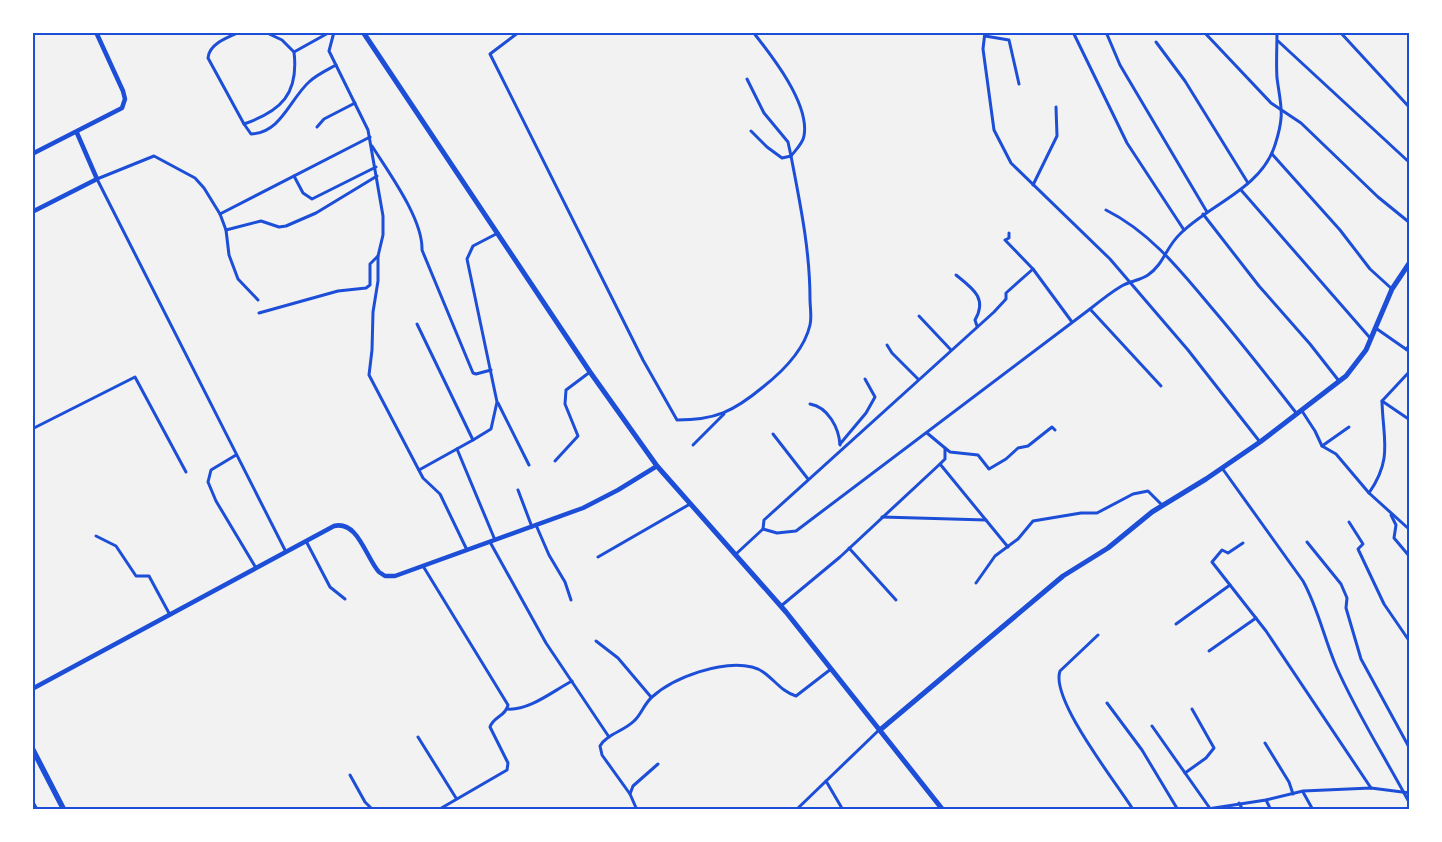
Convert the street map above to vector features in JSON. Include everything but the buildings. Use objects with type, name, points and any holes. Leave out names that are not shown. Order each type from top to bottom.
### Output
[{"type":"highway","points":[[32,748],[64,810]]},
{"type":"highway","points":[[32,803],[36,810]]},
{"type":"main road","points":[[363,32],[590,372],[657,466],[781,606],[943,810]]},
{"type":"main road","points":[[880,730],[1050,587],[1108,548],[1162,505],[1260,442],[1339,381],[1361,358],[1377,329],[1392,289],[1410,262]]},
{"type":"street","points":[[32,154],[77,133],[122,108],[125,99],[96,32]]},
{"type":"street","points":[[240,32],[228,37],[212,48],[208,58],[251,134],[259,134],[277,123],[308,82],[336,65]]},
{"type":"street","points":[[244,124],[278,108],[290,92],[295,70],[294,52],[282,40],[265,32]]},
{"type":"street","points":[[294,52],[332,32]]},
{"type":"street","points":[[332,32],[328,49],[370,137],[383,216],[383,235],[378,256],[378,281],[373,312],[372,355],[368,373],[419,470],[426,481],[440,494],[467,550]]},
{"type":"street","points":[[518,32],[490,54],[663,398],[677,420],[702,420],[725,413]]},
{"type":"street","points":[[751,131],[767,147],[782,158],[791,156],[804,137],[802,115],[796,96],[753,32]]},
{"type":"street","points":[[1073,32],[1127,143],[1184,230]]},
{"type":"street","points":[[1106,32],[1120,65],[1207,212]]},
{"type":"street","points":[[1204,32],[1270,103],[1301,123],[1378,197],[1410,223]]},
{"type":"street","points":[[763,529],[777,533],[796,531],[1072,322],[1122,286],[1138,281],[1154,270],[1164,260],[1165,254],[1184,230],[1203,214],[1248,184],[1272,154],[1283,110],[1277,77],[1277,32]]},
{"type":"street","points":[[1340,32],[1410,108]]},
{"type":"street","points":[[1018,84],[1009,40],[985,34],[983,49],[994,130],[1011,163],[1091,239],[1188,350],[1260,442]]},
{"type":"street","points":[[1277,40],[1368,122],[1410,163]]},
{"type":"street","points":[[1156,42],[1185,81],[1248,184]]},
{"type":"street","points":[[693,445],[725,413],[754,394],[780,372],[801,347],[810,325],[808,254],[788,142],[764,113],[747,79]]},
{"type":"street","points":[[316,127],[324,119],[355,103]]},
{"type":"street","points":[[1033,185],[1057,136],[1056,107]]},
{"type":"street","points":[[77,133],[97,180],[286,552]]},
{"type":"street","points":[[220,214],[370,137]]},
{"type":"street","points":[[371,144],[413,216],[423,241],[422,250],[473,372],[476,374],[491,370]]},
{"type":"street","points":[[1272,154],[1340,230],[1370,269],[1392,289]]},
{"type":"street","points":[[32,212],[137,161],[154,156],[159,157],[200,182],[220,214],[226,230],[229,255],[238,279],[258,300]]},
{"type":"street","points":[[294,176],[303,193],[312,199],[376,167]]},
{"type":"street","points":[[226,230],[261,221],[279,227],[286,226],[316,212],[377,176]]},
{"type":"street","points":[[1240,190],[1371,340]]},
{"type":"street","points":[[1106,210],[1123,219],[1165,254],[1315,431],[1322,446],[1336,454],[1368,493],[1390,515],[1410,530]]},
{"type":"street","points":[[1203,214],[1259,286],[1310,344],[1339,381]]},
{"type":"street","points":[[498,233],[473,246],[467,259],[497,402],[529,465]]},
{"type":"street","points":[[1009,233],[1009,238],[1005,240],[1033,269],[1072,322]]},
{"type":"street","points":[[259,313],[338,291],[366,288],[370,285],[370,264],[378,256]]},
{"type":"street","points":[[736,554],[763,529],[764,520],[839,450],[994,312],[1006,299],[1006,293],[1033,269]]},
{"type":"street","points":[[956,275],[975,291],[979,299],[980,312],[975,320],[978,326]]},
{"type":"street","points":[[1090,309],[1161,386]]},
{"type":"street","points":[[919,316],[950,350]]},
{"type":"street","points":[[417,324],[474,440]]},
{"type":"street","points":[[1377,329],[1408,350],[1410,345]]},
{"type":"street","points":[[887,345],[892,353],[918,379]]},
{"type":"street","points":[[1368,493],[1379,478],[1387,450],[1382,401],[1410,371]]},
{"type":"street","points":[[555,461],[578,436],[565,404],[566,390],[590,372]]},
{"type":"street","points":[[32,429],[135,377],[186,472]]},
{"type":"street","points":[[840,444],[866,413],[875,397],[865,379]]},
{"type":"street","points":[[1382,401],[1410,420]]},
{"type":"street","points":[[419,470],[490,430],[497,402]]},
{"type":"street","points":[[810,404],[818,405],[833,422],[838,431],[839,450]]},
{"type":"street","points":[[927,432],[950,452],[978,455],[989,469],[1000,463],[1018,448],[1022,449],[1028,446],[1052,426],[1055,430]]},
{"type":"street","points":[[1322,446],[1348,427]]},
{"type":"street","points":[[773,434],[808,479]]},
{"type":"street","points":[[781,606],[849,548],[946,459],[945,448]]},
{"type":"street","points":[[457,449],[495,540]]},
{"type":"street","points":[[236,455],[210,470],[208,482],[216,501],[256,568]]},
{"type":"street","points":[[940,464],[1008,547]]},
{"type":"street","points":[[32,689],[334,526],[344,526],[354,533],[375,568],[383,575],[395,576],[583,508],[618,490],[657,466]]},
{"type":"street","points":[[1222,468],[1303,581],[1313,599],[1336,666],[1369,733],[1388,762],[1410,804]]},
{"type":"street","points":[[518,490],[548,556],[565,582],[571,600]]},
{"type":"street","points":[[976,583],[995,556],[1026,532],[1033,521],[1081,513],[1097,513],[1133,494],[1148,491],[1162,505]]},
{"type":"street","points":[[598,558],[690,504]]},
{"type":"street","points":[[1390,515],[1396,525],[1394,538],[1410,558]]},
{"type":"street","points":[[882,517],[986,520]]},
{"type":"street","points":[[1349,522],[1360,536],[1363,544],[1358,549],[1379,595],[1410,642]]},
{"type":"street","points":[[96,536],[116,546],[136,576],[148,576],[170,615]]},
{"type":"street","points":[[306,541],[330,586],[345,599]]},
{"type":"street","points":[[490,542],[520,599],[609,737]]},
{"type":"street","points":[[1307,542],[1341,584],[1347,598],[1346,608],[1361,658],[1410,749]]},
{"type":"street","points":[[1243,543],[1228,553],[1222,550],[1212,562],[1256,618],[1371,788]]},
{"type":"street","points":[[849,548],[896,600]]},
{"type":"street","points":[[423,566],[506,699],[507,709]]},
{"type":"street","points":[[1176,624],[1230,585]]},
{"type":"street","points":[[1209,651],[1256,618]]},
{"type":"street","points":[[1098,635],[1060,671],[1058,686],[1068,711],[1132,809]]},
{"type":"street","points":[[596,641],[618,658],[651,697]]},
{"type":"street","points":[[638,810],[630,794],[600,752],[601,745],[609,737],[635,721],[651,697],[684,678],[712,667],[742,666],[764,672],[789,694],[796,696],[830,668]]},
{"type":"street","points":[[507,709],[514,710],[527,706],[572,681]]},
{"type":"street","points":[[1107,703],[1142,750],[1178,810]]},
{"type":"street","points":[[438,810],[507,770],[508,762],[490,725],[507,709]]},
{"type":"street","points":[[1185,773],[1206,758],[1214,748],[1192,709]]},
{"type":"street","points":[[1152,726],[1209,807]]},
{"type":"street","points":[[796,810],[880,730]]},
{"type":"street","points":[[418,737],[456,798]]},
{"type":"street","points":[[1265,743],[1289,782],[1292,794]]},
{"type":"street","points":[[630,794],[633,786],[658,764]]},
{"type":"street","points":[[350,775],[365,802],[373,810]]},
{"type":"street","points":[[826,781],[844,810]]},
{"type":"street","points":[[1201,810],[1209,807],[1266,800],[1303,791],[1371,788],[1410,793]]},
{"type":"street","points":[[1303,791],[1313,810]]},
{"type":"street","points":[[1266,800],[1271,810]]},
{"type":"street","points":[[1239,803],[1243,810]]}]
